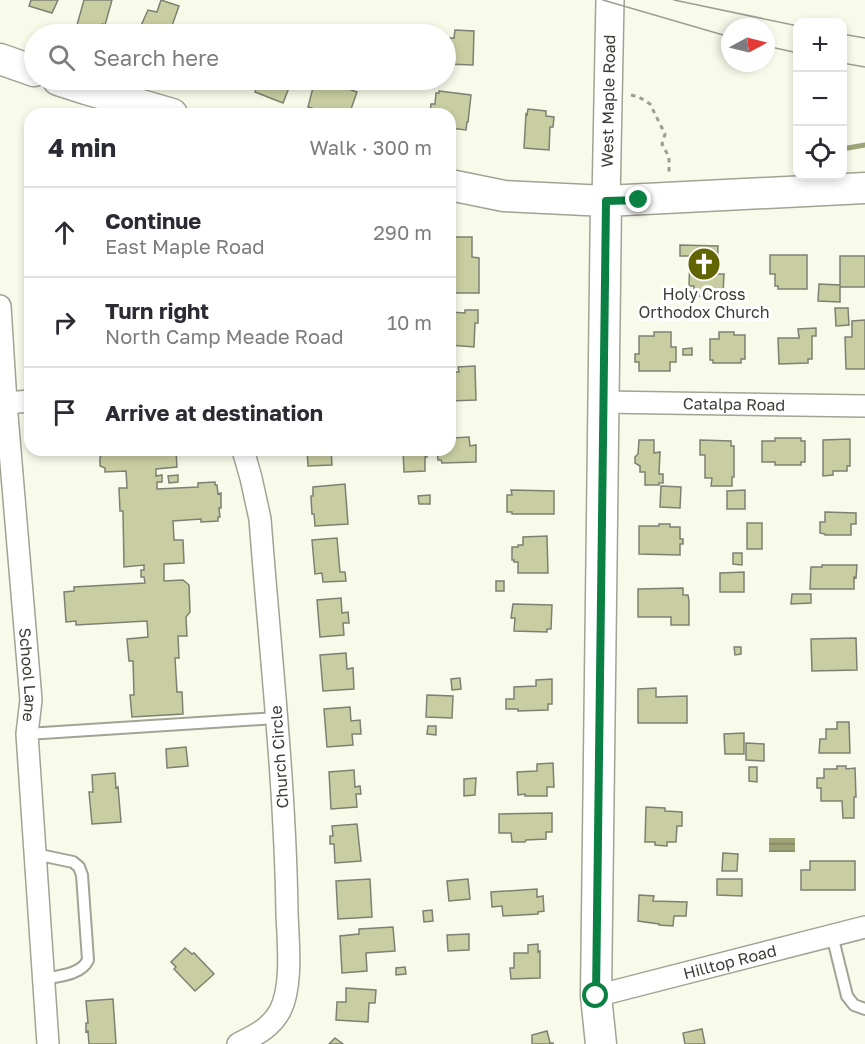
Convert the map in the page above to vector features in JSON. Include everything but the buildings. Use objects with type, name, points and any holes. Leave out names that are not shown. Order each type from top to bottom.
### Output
[{"type":"main road","points":[[0,59],[24,67]]},
{"type":"main road","points":[[89,90],[151,108]]},
{"type":"main road","points":[[456,186],[504,196],[606,201],[865,188]]},
{"type":"main road","points":[[601,1044],[596,996],[606,201]]},
{"type":"street","name":"West Maple Road","points":[[606,201],[609,0]]},
{"type":"street","name":"School Lane","points":[[0,306],[6,403],[7,502],[31,700],[27,734],[48,1044]]},
{"type":"street","points":[[6,403],[24,402]]},
{"type":"street","name":"Catalpa Road","points":[[602,402],[865,406]]},
{"type":"street","name":"Church Circle","points":[[238,1044],[265,1030],[280,1011],[287,988],[288,958],[286,849],[260,519],[245,456]]},
{"type":"street","name":"Hilltop Road","points":[[596,996],[865,927]]},
{"type":"lane","points":[[27,734],[276,718]]},
{"type":"lane","points":[[35,854],[73,862],[78,867],[82,875],[88,960],[85,967],[76,972],[43,979]]},
{"type":"lane","points":[[832,935],[847,996],[854,1005],[865,1009]]},
{"type":"path","points":[[630,95],[639,97],[650,104],[660,122],[665,134],[662,144],[669,157],[669,177]]},
{"type":"shaded area","points":[[769,838],[795,838],[795,852],[769,852]]},
{"type":"waterway","points":[[847,148],[865,145]]},
{"type":"tram line","points":[[603,0],[721,34]]},
{"type":"tram line","points":[[674,0],[793,25]]},
{"type":"tram line","points":[[847,35],[865,38]]},
{"type":"tram line","points":[[775,48],[793,52]]},
{"type":"tram line","points":[[847,64],[865,67]]},
{"type":"place","name":"Holy Cross Orthodox Church","points":[[704,264]]},
{"type":"route","points":[[596,996],[606,201],[639,200]]}]
